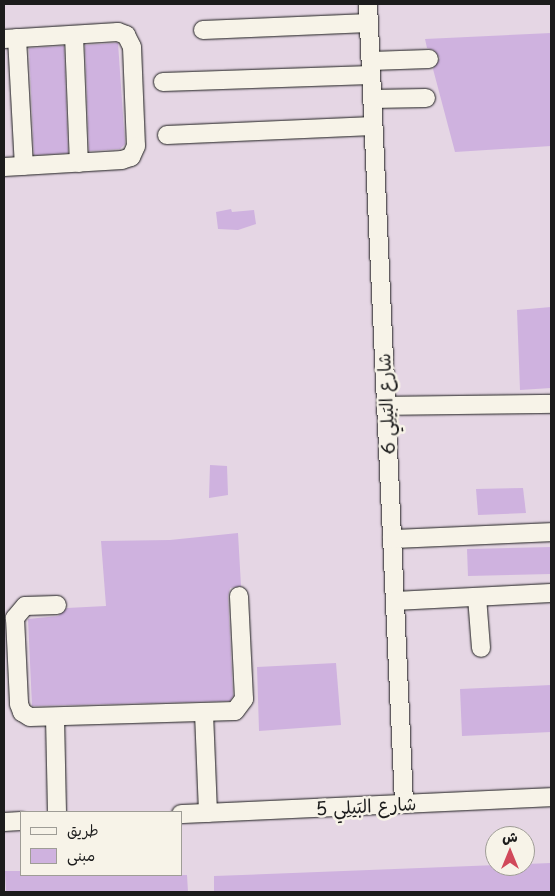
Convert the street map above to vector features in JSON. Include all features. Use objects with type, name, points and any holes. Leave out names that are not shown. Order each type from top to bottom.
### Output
[{"type":"street","name":"شارع البَيلِي 6","points":[[368,4],[404,804]]},
{"type":"street","points":[[203,30],[369,23]]},
{"type":"street","points":[[4,167],[24,166],[79,163],[131,157],[136,146],[130,38],[118,32],[10,39],[24,166]]},
{"type":"street","points":[[74,35],[79,163]]},
{"type":"street","points":[[163,82],[371,68],[429,58]]},
{"type":"street","points":[[372,99],[426,98]]},
{"type":"street","points":[[167,134],[373,126]]},
{"type":"street","points":[[386,406],[551,404]]},
{"type":"street","points":[[392,539],[551,532]]},
{"type":"street","points":[[395,601],[551,593]]},
{"type":"street","points":[[57,605],[25,606],[17,613],[10,631],[20,708],[30,717],[235,711],[244,699],[239,596]]},
{"type":"street","points":[[477,597],[481,648]]},
{"type":"street","points":[[204,713],[208,813]]},
{"type":"street","points":[[55,717],[56,811]]},
{"type":"street","name":"شارع البَيلِي 5","points":[[182,814],[551,797]]},
{"type":"street","points":[[4,822],[20,821]]},
{"type":"shaded area","points":[[4,4],[551,4],[551,892],[4,892]]},
{"type":"building","points":[[551,33],[551,146],[455,152],[433,69],[440,58],[434,50],[427,48],[425,39]]},
{"type":"building","points":[[118,43],[125,144],[120,149],[89,151],[85,45]]},
{"type":"building","points":[[64,46],[68,153],[34,155],[29,48]]},
{"type":"building","points":[[231,209],[232,212],[254,210],[256,224],[238,230],[218,229],[216,212]]},
{"type":"building","points":[[551,307],[551,388],[520,390],[517,310]]},
{"type":"building","points":[[210,465],[227,466],[228,495],[209,498]]},
{"type":"building","points":[[523,488],[526,513],[478,515],[476,489]]},
{"type":"building","points":[[238,533],[241,586],[230,588],[228,597],[233,696],[230,701],[32,706],[28,619],[58,616],[67,608],[106,606],[101,541],[170,540]]},
{"type":"building","points":[[551,547],[551,574],[468,576],[467,549]]},
{"type":"building","points":[[336,663],[341,725],[259,731],[257,667]]},
{"type":"building","points":[[551,685],[551,732],[462,736],[460,689]]},
{"type":"building","points":[[551,863],[551,892],[214,892],[214,876],[485,866],[485,876],[535,876],[535,864]]},
{"type":"building","points":[[5,871],[20,871],[20,876],[187,875],[188,892],[6,892]]}]
